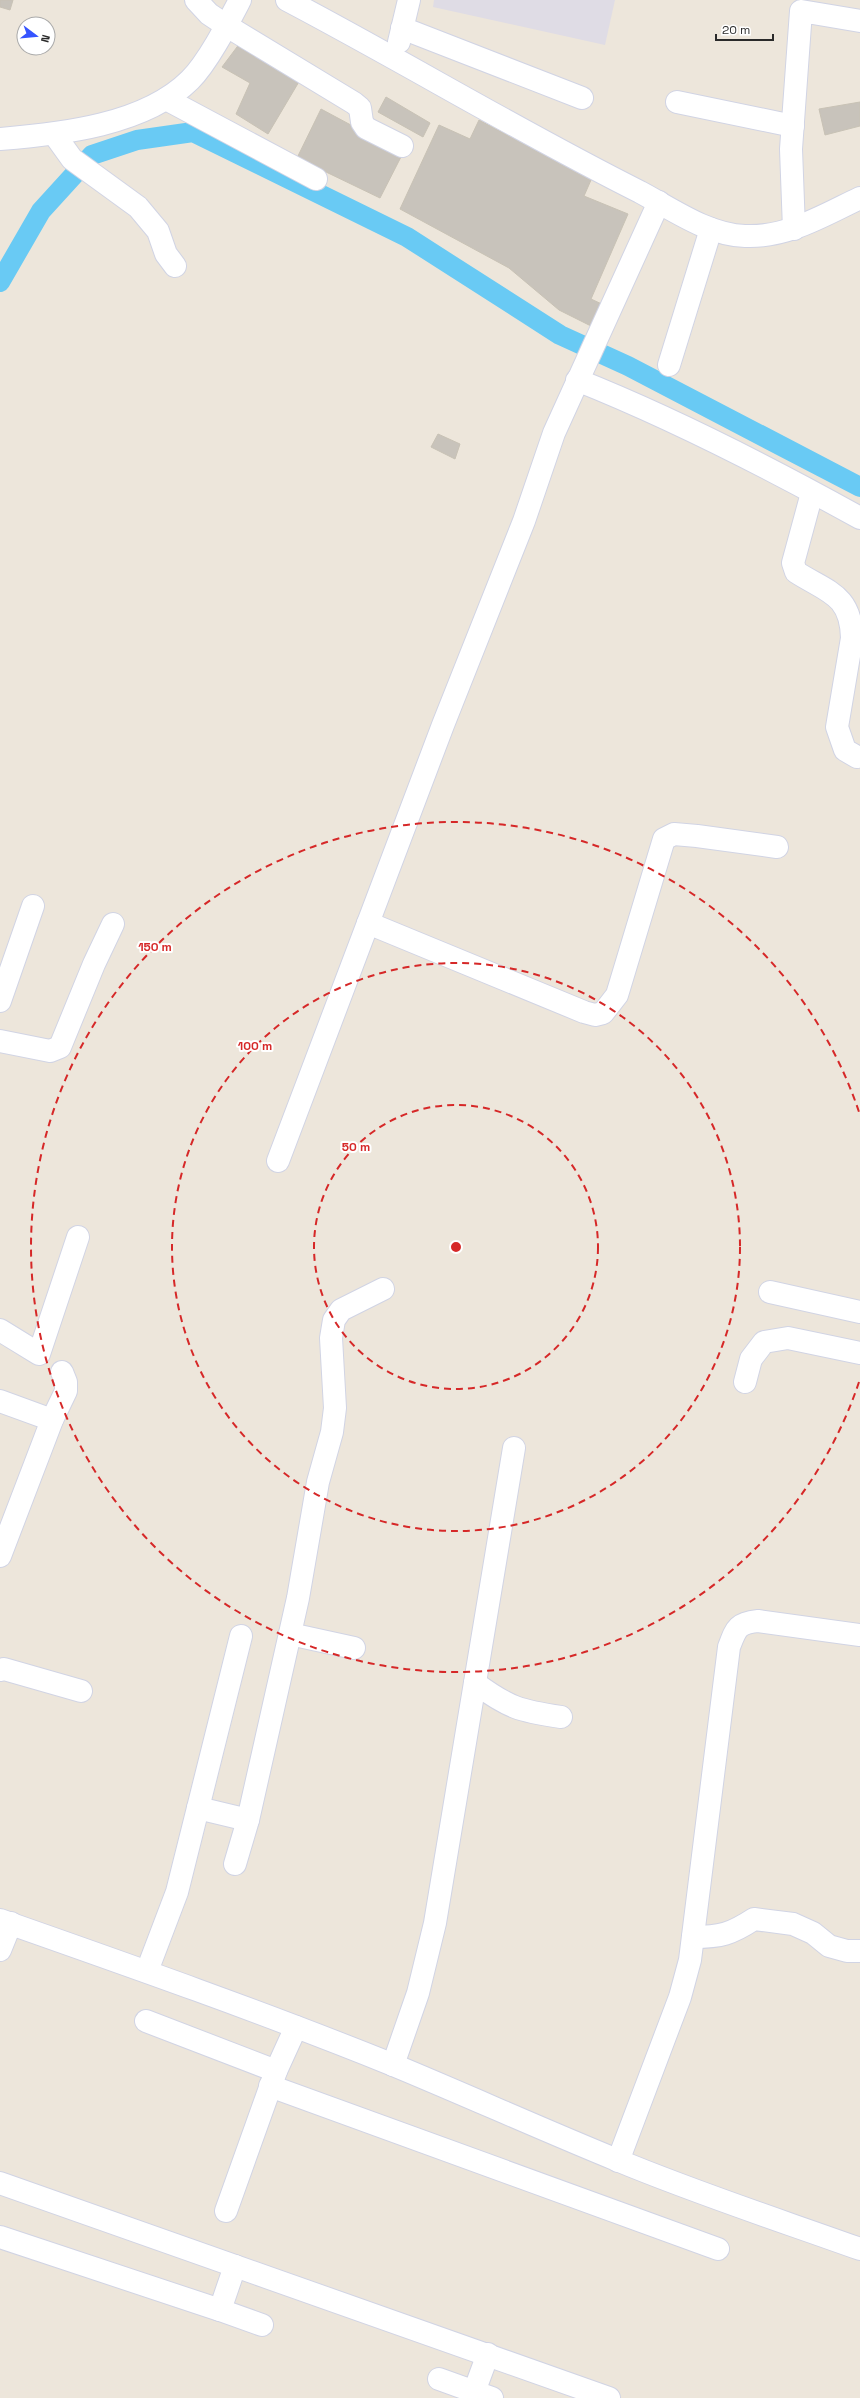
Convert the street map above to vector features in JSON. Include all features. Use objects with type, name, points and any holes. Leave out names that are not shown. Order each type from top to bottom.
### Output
[{"type":"street","points":[[196,0],[227,26],[354,103],[360,108],[362,122],[366,128],[402,146]]},
{"type":"street","points":[[0,139],[54,134],[126,117],[166,99],[191,79],[227,26],[240,0]]},
{"type":"street","points":[[287,0],[395,58],[570,158],[711,229],[745,236],[767,236],[794,229],[860,198]]},
{"type":"street","points":[[395,58],[409,0]]},
{"type":"street","points":[[794,229],[793,126],[802,6],[860,21]]},
{"type":"street","points":[[402,28],[582,98]]},
{"type":"street","points":[[166,99],[316,179]]},
{"type":"street","points":[[677,102],[793,126]]},
{"type":"street","points":[[54,134],[80,165],[138,207],[158,231],[166,254],[175,266]]},
{"type":"street","points":[[278,1160],[524,521],[554,433],[580,375],[595,346],[659,202]]},
{"type":"street","points":[[669,364],[711,229]]},
{"type":"street","points":[[580,375],[754,461],[860,518]]},
{"type":"street","points":[[812,493],[793,564],[796,572],[812,582],[824,586],[840,600],[846,608],[852,623],[852,638],[837,727],[845,750],[857,757]]},
{"type":"street","points":[[368,923],[584,1012],[595,1014],[603,1013],[617,995],[664,839],[674,834],[777,847]]},
{"type":"street","points":[[0,1001],[33,906]]},
{"type":"street","points":[[0,1041],[50,1051],[60,1047],[94,964],[113,924]]},
{"type":"street","points":[[0,1330],[39,1354],[78,1237]]},
{"type":"street","points":[[235,1864],[248,1820],[290,1634],[298,1598],[318,1482],[332,1432],[335,1408],[331,1338],[334,1320],[340,1310],[384,1289]]},
{"type":"street","points":[[770,1292],[860,1312]]},
{"type":"street","points":[[745,1382],[751,1359],[764,1342],[788,1338],[860,1353]]},
{"type":"street","points":[[0,1556],[52,1420],[66,1391],[65,1377],[62,1372]]},
{"type":"street","points":[[0,1401],[52,1420]]},
{"type":"street","points":[[393,2065],[418,1993],[435,1922],[514,1448]]},
{"type":"street","points":[[618,2161],[680,1997],[690,1960],[729,1647],[737,1629],[746,1622],[758,1621],[860,1635]]},
{"type":"street","points":[[290,1634],[354,1648]]},
{"type":"street","points":[[147,1971],[177,1892],[241,1636]]},
{"type":"street","points":[[0,1670],[4,1669],[81,1691]]},
{"type":"street","points":[[476,1683],[501,1702],[526,1712],[561,1717]]},
{"type":"street","points":[[198,1808],[248,1820]]},
{"type":"street","points":[[693,1937],[718,1937],[734,1932],[754,1919],[793,1924],[813,1933],[829,1946],[847,1951],[860,1951]]},
{"type":"street","points":[[0,1950],[5,1921],[147,1971],[296,2027],[393,2065],[618,2161],[719,2200],[860,2249]]},
{"type":"street","points":[[146,2021],[273,2078],[718,2248]]},
{"type":"street","points":[[226,2211],[273,2078],[296,2027]]},
{"type":"street","points":[[0,2183],[488,2354],[562,2390],[609,2398]]},
{"type":"street","points":[[0,2236],[262,2325]]},
{"type":"street","points":[[220,2310],[235,2266]]},
{"type":"street","points":[[439,2380],[483,2395],[488,2354]]},
{"type":"shaded area","points":[[434,0],[615,0],[605,45],[433,7]]},
{"type":"building","points":[[0,0],[13,0],[10,10],[0,7]]},
{"type":"building","points":[[240,43],[300,80],[268,134],[236,114],[250,83],[222,67]]},
{"type":"building","points":[[386,97],[430,123],[423,137],[378,112]]},
{"type":"building","points":[[860,102],[860,126],[825,135],[819,109]]},
{"type":"building","points":[[321,109],[403,153],[380,198],[297,158]]},
{"type":"building","points":[[479,120],[591,180],[584,196],[628,214],[591,299],[606,306],[595,328],[559,310],[509,268],[400,209],[439,125],[470,139]]},
{"type":"building","points":[[438,434],[460,444],[455,459],[431,447]]},
{"type":"waterway","points":[[0,282],[41,211],[92,155],[137,140],[193,132],[407,237],[560,335],[628,366],[860,487]]}]
